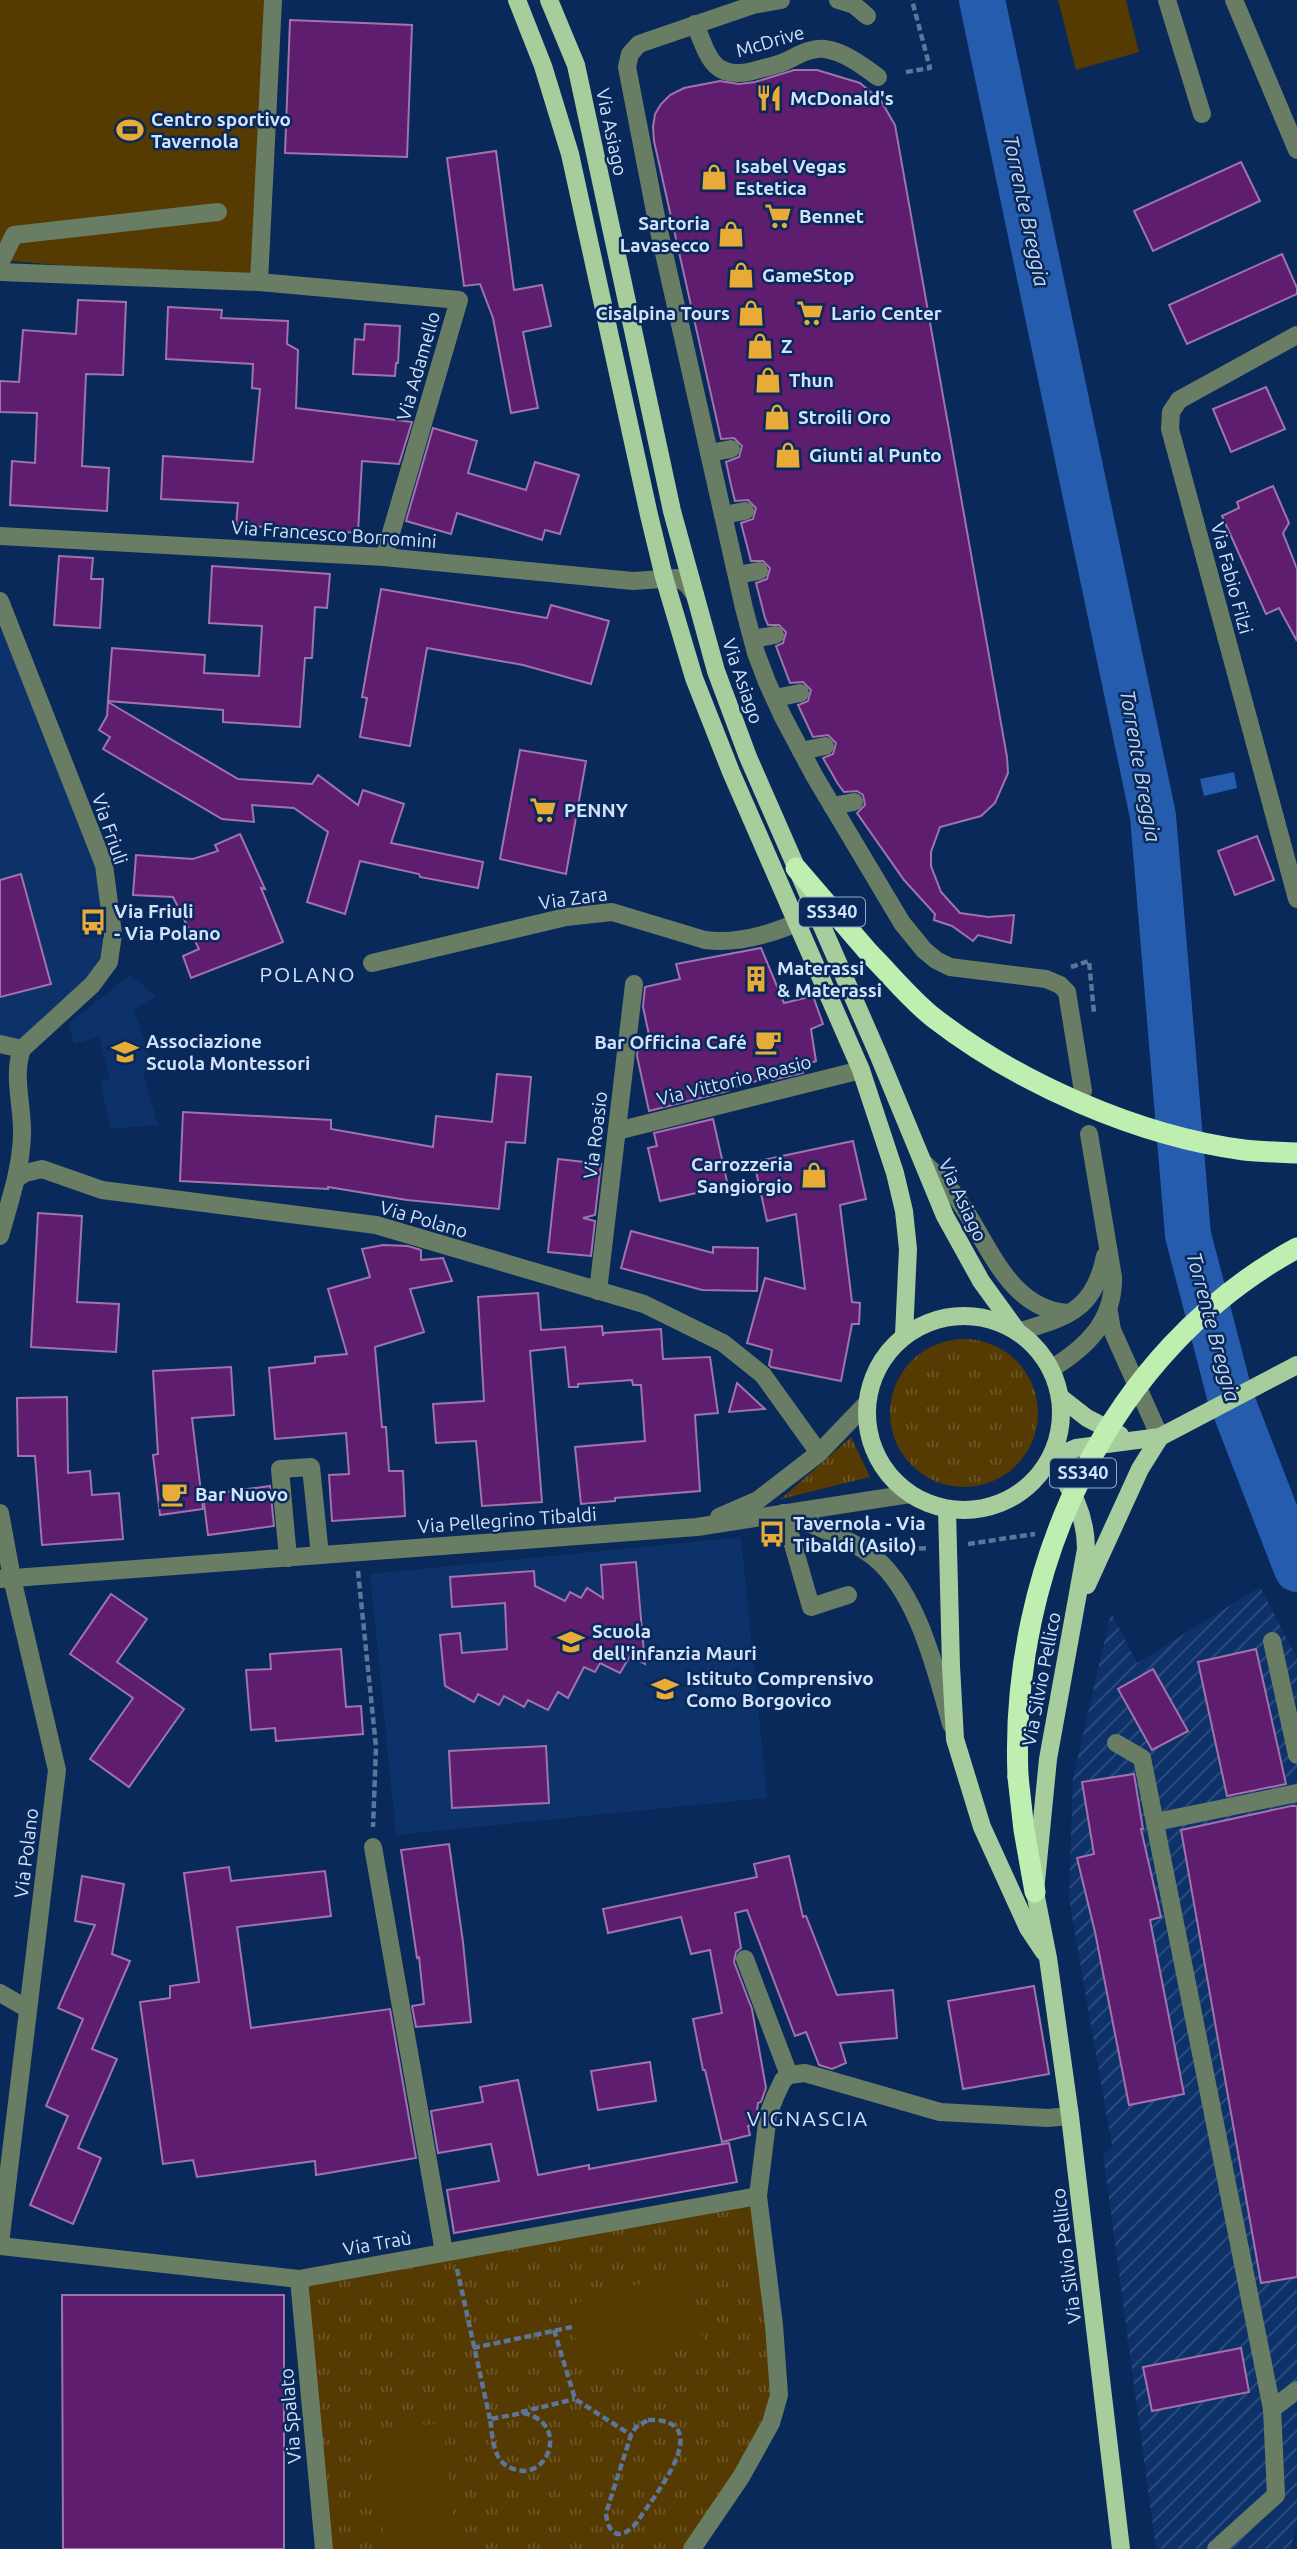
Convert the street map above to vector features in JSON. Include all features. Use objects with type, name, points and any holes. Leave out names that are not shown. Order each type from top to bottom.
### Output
[{"type":"highway","name":"SS340","points":[[796,868],[870,954],[933,1017],[1009,1068],[1084,1105],[1151,1129],[1243,1150],[1297,1153]]},
{"type":"highway","name":"SS340","points":[[1035,1892],[1018,1777],[1019,1693],[1033,1605],[1051,1548],[1093,1454],[1130,1396],[1181,1337],[1232,1292],[1297,1248]]},
{"type":"main road","points":[[517,0],[543,66],[570,154],[664,578],[698,690],[860,1070],[890,1156],[904,1210],[908,1270],[904,1335]]},
{"type":"main road","name":"Via Asiago","points":[[549,0],[576,65],[672,512],[716,671],[796,868],[878,1054],[945,1216],[962,1251],[1018,1332]]},
{"type":"main road","points":[[967,1315],[994,1320],[1018,1332],[1042,1354],[1051,1369],[1060,1397],[1060,1433],[1050,1459],[1038,1478],[1015,1496],[990,1507],[968,1511],[928,1504],[910,1494],[891,1478],[875,1454],[867,1427],[866,1403],[872,1378],[886,1354],[904,1335],[939,1318],[967,1315]]},
{"type":"main road","points":[[1050,1459],[1076,1448],[1140,1441],[1168,1433],[1290,1369]]},
{"type":"main road","points":[[1060,1397],[1111,1433],[1140,1441]]},
{"type":"main road","points":[[1076,1608],[1140,1469],[1168,1433]]},
{"type":"main road","name":"Via Silvio Pellico","points":[[1050,1459],[1076,1499],[1086,1532],[1083,1577],[1055,1709],[1035,1892],[1048,1958],[1070,2116],[1121,2549]]},
{"type":"main road","name":"Via Silvio Pellico","points":[[947,1509],[955,1739],[982,1827],[1028,1928],[1048,1958]]},
{"type":"street","points":[[259,282],[273,0]]},
{"type":"street","points":[[781,0],[695,23],[639,44],[630,54],[626,68],[657,222],[752,639],[775,698],[801,751],[890,906],[924,950],[943,963],[961,970],[1046,979],[1060,985],[1067,992],[1083,1091]]},
{"type":"street","points":[[838,0],[854,5],[867,16],[864,0]]},
{"type":"street","points":[[1167,0],[1202,114]]},
{"type":"street","points":[[1234,0],[1297,150]]},
{"type":"street","name":"McDrive","points":[[695,23],[709,57],[722,72],[741,74],[781,63],[814,49],[825,49],[848,57],[878,77]]},
{"type":"street","points":[[0,263],[14,235],[218,212]]},
{"type":"street","name":"Via Adamello","points":[[0,272],[259,282],[459,300],[384,557]]},
{"type":"street","name":"Via Fabio Filzi","points":[[1297,335],[1179,400],[1171,412],[1170,429],[1297,899]]},
{"type":"street","points":[[709,453],[731,449]]},
{"type":"street","points":[[723,515],[745,511]]},
{"type":"street","name":"Via Francesco Borromini","points":[[0,536],[384,557],[633,580],[664,578]]},
{"type":"street","points":[[737,575],[758,571]]},
{"type":"street","points":[[664,578],[677,578],[687,584],[695,595]]},
{"type":"street","name":"Via Friuli","points":[[0,601],[104,865],[113,934],[109,962],[92,985],[22,1049]]},
{"type":"street","points":[[752,639],[775,635]]},
{"type":"street","points":[[775,698],[800,693]]},
{"type":"street","points":[[801,751],[824,746]]},
{"type":"street","points":[[832,806],[854,802]]},
{"type":"street","name":"Via Zara","points":[[372,962],[566,917],[612,912],[720,942],[742,940],[798,923],[817,914]]},
{"type":"street","name":"Via Roasio","points":[[598,1291],[634,984]]},
{"type":"street","points":[[0,1044],[22,1049],[17,1062],[22,1135],[16,1179],[0,1236]]},
{"type":"street","name":"Via Vittorio Roasio","points":[[617,1131],[860,1070]]},
{"type":"street","points":[[1051,1369],[1086,1343],[1109,1312],[1113,1296],[1089,1134]]},
{"type":"street","points":[[921,1160],[951,1189],[987,1248],[1017,1289],[1034,1303],[1057,1313],[1068,1313]]},
{"type":"street","name":"Via Polano","points":[[16,1179],[25,1173],[42,1170],[102,1190],[376,1226],[644,1304],[723,1343],[763,1375],[819,1453]]},
{"type":"street","points":[[1018,1332],[1080,1307],[1101,1278],[1107,1245]]},
{"type":"street","points":[[1109,1312],[1112,1330],[1168,1433]]},
{"type":"street","name":"Via Pellegrino Tibaldi","points":[[697,1527],[758,1500],[819,1453],[866,1403]]},
{"type":"street","points":[[288,1558],[280,1469],[311,1467],[320,1555]]},
{"type":"street","name":"Via Pellegrino Tibaldi","points":[[6,1579],[697,1527],[910,1494]]},
{"type":"street","name":"Via Polano","points":[[0,1513],[6,1579],[57,1770],[28,2009],[6,2139],[0,2245]]},
{"type":"street","points":[[784,1513],[830,1532],[869,1553],[904,1589],[931,1655],[955,1739]]},
{"type":"street","points":[[784,1513],[811,1607],[848,1595]]},
{"type":"street","points":[[1272,1641],[1297,1755]]},
{"type":"street","points":[[1116,1743],[1142,1758],[1272,2409],[1276,2495],[1216,2549]]},
{"type":"street","points":[[1156,1822],[1297,1793]]},
{"type":"street","points":[[373,1847],[449,2252]]},
{"type":"street","points":[[746,1959],[789,2075]]},
{"type":"street","points":[[0,1993],[28,2009]]},
{"type":"street","points":[[692,2549],[741,2477],[771,2423],[779,2395],[774,2325],[758,2196],[768,2115],[780,2086],[789,2075],[805,2073],[818,2076],[940,2112],[1048,2118],[1070,2116]]},
{"type":"street","name":"Via Traù","points":[[0,2245],[299,2278],[758,2196]]},
{"type":"street","name":"Via Spalato","points":[[299,2278],[324,2549]]},
{"type":"street","points":[[1272,2409],[1297,2390]]},
{"type":"path","points":[[906,72],[930,68],[912,0]]},
{"type":"path","points":[[1061,970],[1089,961]]},
{"type":"path","points":[[869,1553],[1039,1534]]},
{"type":"path","points":[[357,1552],[376,1746],[373,1847]]},
{"type":"path","points":[[449,2252],[494,2444],[501,2461],[517,2470],[536,2467],[544,2461],[551,2444],[546,2426],[532,2415],[504,2415]]},
{"type":"path","points":[[473,2348],[572,2327]]},
{"type":"path","points":[[554,2330],[575,2399],[631,2435]]},
{"type":"path","points":[[490,2419],[575,2399]]},
{"type":"path","points":[[648,2420],[664,2420],[673,2424],[681,2439],[680,2456],[637,2522],[629,2532],[621,2535],[614,2533],[607,2525],[606,2513],[631,2435],[636,2427],[648,2420]]},
{"type":"shaded area","points":[[0,615],[104,865],[109,962],[22,1049],[0,1043],[0,997],[50,983],[21,875],[0,880]]},
{"type":"shaded area","points":[[1234,772],[1237,788],[1204,796],[1200,779]]},
{"type":"shaded area","name":"Associazione Scuola Montessori","points":[[130,975],[156,996],[134,1009],[154,1071],[143,1074],[158,1125],[111,1129],[100,1081],[110,1079],[99,1037],[74,1044],[68,1024]]},
{"type":"shaded area","name":"Istituto Comprensivo Como Borgovico","points":[[741,1537],[767,1798],[396,1835],[370,1574]],"holes":[[[636,1563],[641,1624],[617,1632],[647,1648],[641,1662],[630,1656],[620,1673],[600,1663],[595,1672],[576,1664],[544,1669],[575,1685],[569,1697],[558,1692],[548,1710],[528,1700],[524,1707],[504,1696],[499,1705],[478,1694],[474,1701],[445,1686],[440,1635],[460,1633],[462,1653],[507,1649],[505,1603],[453,1607],[451,1577],[534,1571],[536,1596],[565,1601],[570,1592],[581,1598],[587,1589],[601,1596],[601,1565]],[[546,1746],[549,1803],[452,1808],[449,1751]]]},
{"type":"shaded area","points":[[1260,1587],[1297,1658],[1297,2524],[1290,2549],[1156,2549],[1103,2154],[1112,2146],[1069,1899],[1073,1778],[1111,1613],[1137,1663]]},
{"type":"green space","name":"Centro sportivo Tavernola","points":[[0,0],[266,0],[253,282],[0,260]]},
{"type":"green space","points":[[1058,0],[1126,0],[1139,52],[1076,70]]},
{"type":"green space","points":[[964,1339],[992,1345],[1016,1361],[1032,1385],[1038,1413],[1032,1441],[1016,1465],[992,1481],[964,1487],[936,1481],[912,1465],[896,1441],[890,1413],[896,1385],[912,1361],[936,1345]]},
{"type":"green space","points":[[851,1437],[870,1477],[781,1499]]},
{"type":"green space","points":[[758,2196],[779,2395],[692,2549],[324,2549],[299,2279]]},
{"type":"green space","points":[[682,2271],[704,2342],[587,2377],[566,2306]]},
{"type":"green space","points":[[443,2423],[457,2549],[385,2549],[372,2431]]},
{"type":"building","points":[[290,20],[412,25],[407,157],[285,153]]},
{"type":"building","name":"Lario Center","points":[[794,70],[817,70],[860,83],[881,101],[895,125],[1008,773],[995,803],[981,816],[940,827],[931,852],[931,866],[941,892],[960,913],[988,917],[1014,915],[1011,943],[978,935],[973,941],[952,926],[934,920],[935,914],[904,880],[857,813],[865,805],[863,795],[857,791],[844,792],[838,784],[823,758],[833,754],[836,743],[828,735],[813,737],[798,705],[808,701],[811,690],[803,682],[790,683],[776,646],[783,643],[786,632],[779,625],[768,625],[765,618],[756,583],[767,579],[770,568],[763,561],[751,561],[741,523],[753,519],[756,508],[748,500],[735,501],[731,485],[726,462],[739,457],[742,446],[734,438],[721,439],[653,127],[655,114],[661,104],[670,95],[684,88],[720,81],[739,84],[755,82]]},
{"type":"building","points":[[496,151],[514,290],[542,285],[551,326],[523,332],[538,408],[511,413],[493,318],[480,284],[464,286],[447,158]]},
{"type":"building","points":[[1241,162],[1260,201],[1153,251],[1134,211]]},
{"type":"building","points":[[1282,254],[1297,288],[1297,294],[1187,344],[1169,305]]},
{"type":"building","points":[[78,300],[126,302],[123,375],[86,374],[82,466],[109,468],[107,511],[10,505],[12,461],[35,463],[37,413],[0,412],[0,381],[19,382],[23,330],[76,334]]},
{"type":"building","points":[[168,307],[222,310],[221,318],[288,321],[287,344],[298,350],[296,408],[412,422],[399,464],[362,461],[358,533],[236,525],[238,503],[161,499],[163,456],[253,462],[260,389],[252,388],[253,364],[166,359]]},
{"type":"building","points":[[365,324],[400,326],[395,376],[353,374],[355,339],[364,340]]},
{"type":"building","points":[[1266,387],[1285,429],[1231,452],[1213,409]]},
{"type":"building","points":[[433,428],[477,441],[468,473],[526,490],[535,462],[579,475],[560,534],[545,530],[542,540],[457,513],[451,534],[406,521]]},
{"type":"building","points":[[1273,486],[1289,523],[1283,533],[1297,569],[1297,641],[1279,608],[1266,614],[1222,516],[1239,508],[1237,502]]},
{"type":"building","points":[[59,556],[93,558],[91,579],[103,579],[100,628],[54,625]]},
{"type":"building","points":[[212,566],[330,574],[327,608],[315,607],[312,658],[305,658],[300,727],[223,722],[223,710],[108,701],[112,648],[205,655],[204,673],[259,676],[262,626],[209,623]]},
{"type":"building","points":[[381,589],[547,618],[551,605],[609,621],[591,684],[523,665],[427,648],[410,746],[360,737],[367,698],[362,697]]},
{"type":"building","points":[[108,702],[238,779],[312,784],[318,775],[358,805],[363,790],[404,804],[391,843],[483,862],[478,888],[420,877],[419,874],[360,861],[345,914],[307,902],[328,832],[294,808],[252,805],[254,822],[222,819],[103,749],[110,737],[99,730],[107,716]]},
{"type":"building","name":"PENNY","points":[[520,750],[586,761],[566,874],[500,859]]},
{"type":"building","points":[[240,834],[265,889],[261,888],[283,942],[191,978],[183,956],[199,949],[173,897],[133,895],[136,855],[193,859],[218,851],[215,845]]},
{"type":"building","points":[[1257,836],[1274,880],[1235,895],[1218,851]]},
{"type":"building","points":[[21,874],[51,984],[0,997],[0,880]]},
{"type":"building","points":[[761,948],[784,1003],[813,996],[823,1024],[811,1029],[816,1061],[802,1066],[803,1073],[772,1080],[771,1077],[649,1111],[637,1056],[638,1047],[651,1044],[643,1007],[645,987],[680,979],[676,964]]},
{"type":"building","points":[[497,1074],[531,1077],[525,1143],[506,1142],[499,1209],[407,1200],[328,1187],[180,1181],[183,1112],[331,1120],[331,1129],[433,1147],[436,1116],[492,1122]]},
{"type":"building","points":[[713,1119],[728,1186],[660,1201],[648,1148],[657,1146],[654,1133]]},
{"type":"building","points":[[853,1141],[866,1199],[840,1205],[852,1302],[860,1303],[859,1324],[852,1324],[841,1381],[771,1367],[769,1365],[772,1350],[747,1343],[765,1278],[805,1289],[796,1214],[767,1221],[754,1162]]},
{"type":"building","points":[[558,1159],[601,1164],[595,1215],[583,1218],[595,1221],[591,1256],[548,1252]]},
{"type":"building","points":[[38,1213],[82,1216],[77,1302],[119,1304],[116,1352],[31,1347]]},
{"type":"building","points":[[631,1231],[713,1253],[713,1247],[758,1248],[757,1291],[702,1290],[621,1268]]},
{"type":"building","points":[[383,1245],[408,1246],[421,1250],[421,1260],[443,1258],[452,1281],[410,1289],[424,1332],[375,1347],[389,1471],[403,1471],[405,1516],[332,1521],[329,1475],[349,1474],[346,1433],[275,1439],[269,1368],[315,1363],[315,1357],[347,1354],[328,1289],[370,1277],[362,1249]]},
{"type":"building","points":[[538,1293],[541,1330],[602,1326],[603,1336],[604,1333],[661,1329],[663,1359],[710,1357],[718,1413],[695,1415],[700,1491],[615,1498],[615,1501],[581,1504],[575,1447],[645,1441],[641,1385],[633,1385],[632,1380],[569,1387],[565,1347],[530,1351],[542,1502],[482,1506],[476,1441],[436,1443],[433,1404],[484,1401],[478,1297]]},
{"type":"building","points":[[231,1367],[234,1415],[192,1418],[203,1509],[160,1515],[153,1455],[158,1454],[153,1371]]},
{"type":"building","points":[[737,1383],[765,1409],[729,1412]]},
{"type":"building","points":[[67,1397],[68,1473],[90,1471],[92,1495],[119,1493],[123,1539],[42,1545],[35,1456],[18,1456],[17,1398]]},
{"type":"building","points":[[270,1486],[274,1526],[208,1535],[203,1495]]},
{"type":"building","name":"Scuola dell'infanzia Mauri","points":[[636,1562],[645,1664],[630,1656],[620,1673],[600,1663],[595,1672],[584,1667],[568,1698],[558,1692],[548,1710],[528,1700],[524,1707],[504,1696],[499,1705],[478,1694],[474,1702],[445,1686],[440,1635],[460,1633],[462,1653],[507,1649],[505,1603],[452,1607],[450,1577],[534,1571],[535,1586],[565,1601],[570,1592],[581,1598],[587,1588],[603,1598],[601,1565]]},
{"type":"building","points":[[111,1594],[147,1619],[117,1662],[184,1709],[129,1787],[90,1759],[133,1698],[70,1654]]},
{"type":"building","points":[[341,1649],[346,1707],[361,1706],[363,1734],[276,1741],[275,1728],[251,1730],[246,1670],[271,1669],[270,1654]]},
{"type":"building","points":[[1256,1649],[1286,1784],[1227,1796],[1198,1662]]},
{"type":"building","points":[[1153,1669],[1188,1731],[1152,1750],[1118,1689]]},
{"type":"building","points":[[546,1746],[549,1803],[452,1808],[449,1751]]},
{"type":"building","points":[[1134,1774],[1141,1829],[1161,1917],[1150,1920],[1184,2094],[1129,2105],[1095,1932],[1077,1858],[1094,1854],[1082,1782]]},
{"type":"building","points":[[1297,1806],[1297,2277],[1261,2283],[1181,1830]]},
{"type":"building","points":[[449,1844],[471,2022],[416,2027],[412,2006],[424,2004],[401,1850]]},
{"type":"building","points":[[789,1856],[803,1917],[806,1916],[837,1995],[893,1990],[897,2038],[840,2043],[846,2063],[832,2069],[819,2065],[806,2032],[795,2036],[747,1910],[735,1913],[741,1948],[736,1952],[734,1962],[752,2009],[766,2088],[761,2102],[758,2103],[755,2124],[748,2126],[750,2135],[722,2142],[693,2019],[722,2013],[710,1950],[691,1954],[681,1917],[608,1933],[603,1909],[757,1877],[754,1864]]},
{"type":"building","points":[[229,1867],[231,1881],[325,1871],[331,1916],[237,1927],[251,2028],[390,2009],[416,2158],[316,2175],[315,2161],[197,2177],[193,2160],[163,2164],[140,2002],[170,1998],[170,1986],[199,1982],[184,1873]]},
{"type":"building","points":[[82,1876],[124,1884],[112,1954],[130,1961],[92,2049],[117,2059],[78,2148],[101,2158],[73,2224],[30,2205],[68,2116],[46,2106],[83,2019],[58,2008],[95,1925],[75,1921]]},
{"type":"building","points":[[1034,1986],[1049,2074],[963,2089],[948,2001]]},
{"type":"building","points":[[650,2062],[656,2101],[598,2110],[591,2071]]},
{"type":"building","points":[[518,2080],[538,2175],[589,2165],[589,2169],[729,2143],[737,2182],[454,2233],[447,2190],[499,2181],[491,2144],[438,2153],[431,2111],[483,2102],[480,2087]]},
{"type":"building","points":[[62,2295],[284,2295],[284,2549],[63,2549]]},
{"type":"building","points":[[1241,2348],[1249,2392],[1152,2411],[1143,2367]]},
{"type":"waterway","name":"Torrente Breggia","points":[[982,0],[1153,816],[1188,1235],[1230,1396],[1297,1569]]},
{"type":"place","name":"McDonald's","points":[[769,98]]},
{"type":"place","name":"Centro sportivo Tavernola","points":[[130,130]]},
{"type":"place","name":"Isabel Vegas Estetica","points":[[714,177]]},
{"type":"place","name":"Bennet","points":[[778,216]]},
{"type":"place","name":"Sartoria Lavasecco","points":[[731,234]]},
{"type":"place","name":"GameStop","points":[[741,275]]},
{"type":"place","name":"Cisalpina Tours","points":[[751,313]]},
{"type":"place","name":"Lario Center","points":[[810,313]]},
{"type":"place","name":"Z","points":[[760,346]]},
{"type":"place","name":"Thun","points":[[768,380]]},
{"type":"place","name":"Stroili Oro","points":[[777,417]]},
{"type":"place","name":"Giunti al Punto","points":[[788,455]]},
{"type":"place","name":"PENNY","points":[[543,810]]},
{"type":"place","name":"Via Friuli - Via Polano","points":[[93,922]]},
{"type":"place","name":"Materassi & Materassi","points":[[756,979]]},
{"type":"place","name":"Bar Officina Café","points":[[768,1042]]},
{"type":"place","name":"Associazione Scuola Montessori","points":[[125,1052]]},
{"type":"place","name":"Carrozzeria Sangiorgio","points":[[814,1175]]},
{"type":"place","name":"Bar Nuovo","points":[[174,1494]]},
{"type":"place","name":"Tavernola - Via Tibaldi (Asilo)","points":[[772,1534]]},
{"type":"place","name":"Scuola dell'infanzia Mauri","points":[[571,1642]]},
{"type":"place","name":"Istituto Comprensivo Como Borgovico","points":[[665,1689]]},
{"type":"district","name":"POLANO","points":[[308,975]]},
{"type":"district","name":"VIGNASCIA","points":[[808,2119]]}]
